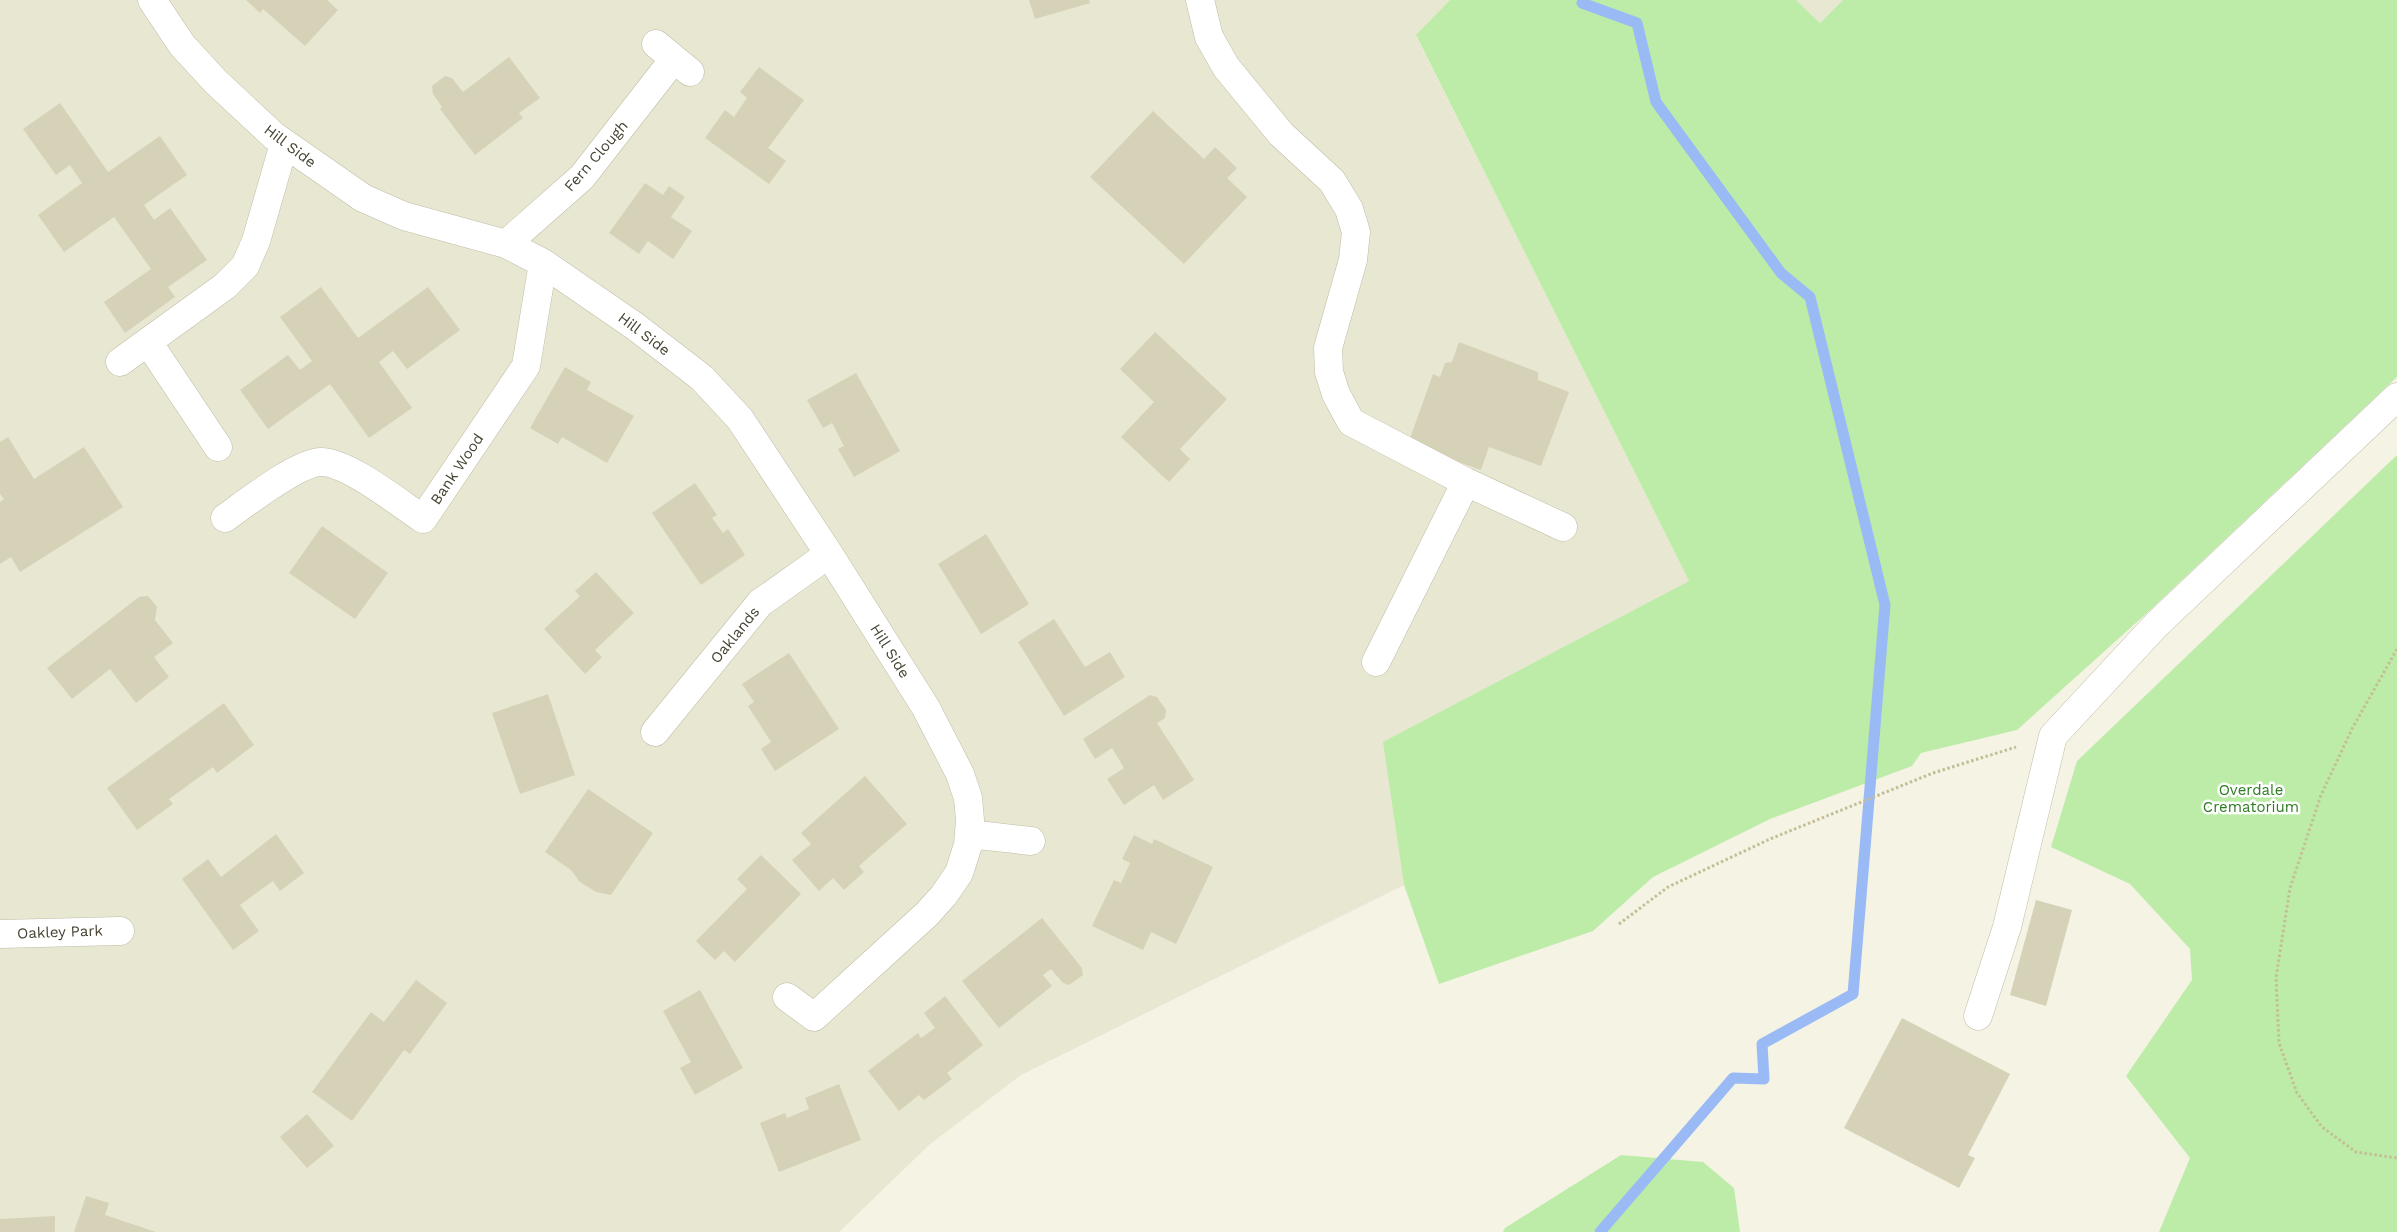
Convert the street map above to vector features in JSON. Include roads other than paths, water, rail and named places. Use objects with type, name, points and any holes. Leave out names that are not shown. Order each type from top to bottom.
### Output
[{"type":"street","name":"Hill Side","points":[[152,0],[182,45],[210,76],[284,144],[363,198],[404,216],[506,244],[543,263],[636,327],[702,378],[740,418],[830,554],[926,708],[960,774],[968,798],[968,845],[958,873],[944,895],[927,914],[814,1017],[787,997]]},
{"type":"street","points":[[1200,0],[1209,37],[1226,67],[1281,134],[1332,181],[1349,208],[1356,232],[1353,260],[1328,348],[1329,372],[1336,394],[1351,422],[1466,482],[1563,527]]},
{"type":"street","name":"Fern Clough","points":[[506,244],[582,177],[673,58]]},
{"type":"street","points":[[120,362],[225,286],[244,266],[256,241],[284,144]]},
{"type":"street","name":"Bank Wood","points":[[226,518],[292,472],[319,462],[342,466],[423,519],[526,366],[543,263]]},
{"type":"street","points":[[148,342],[218,447]]},
{"type":"street","points":[[1978,1016],[2007,927],[2053,736],[2157,624],[2397,397]]},
{"type":"street","points":[[1376,662],[1466,482]]},
{"type":"street","name":"Oaklands","points":[[657,733],[760,603],[830,554]]},
{"type":"street","points":[[969,834],[1032,841]]},
{"type":"street","name":"Oakley Park","points":[[0,934],[120,931]]},
{"type":"waterway","points":[[1582,3],[1637,23],[1656,102],[1781,273],[1810,297],[1885,605],[1853,994],[1762,1044],[1764,1079],[1733,1078],[1600,1232]]},
{"type":"park label","name":"Overdale Crematorium","points":[[2251,798]]}]
